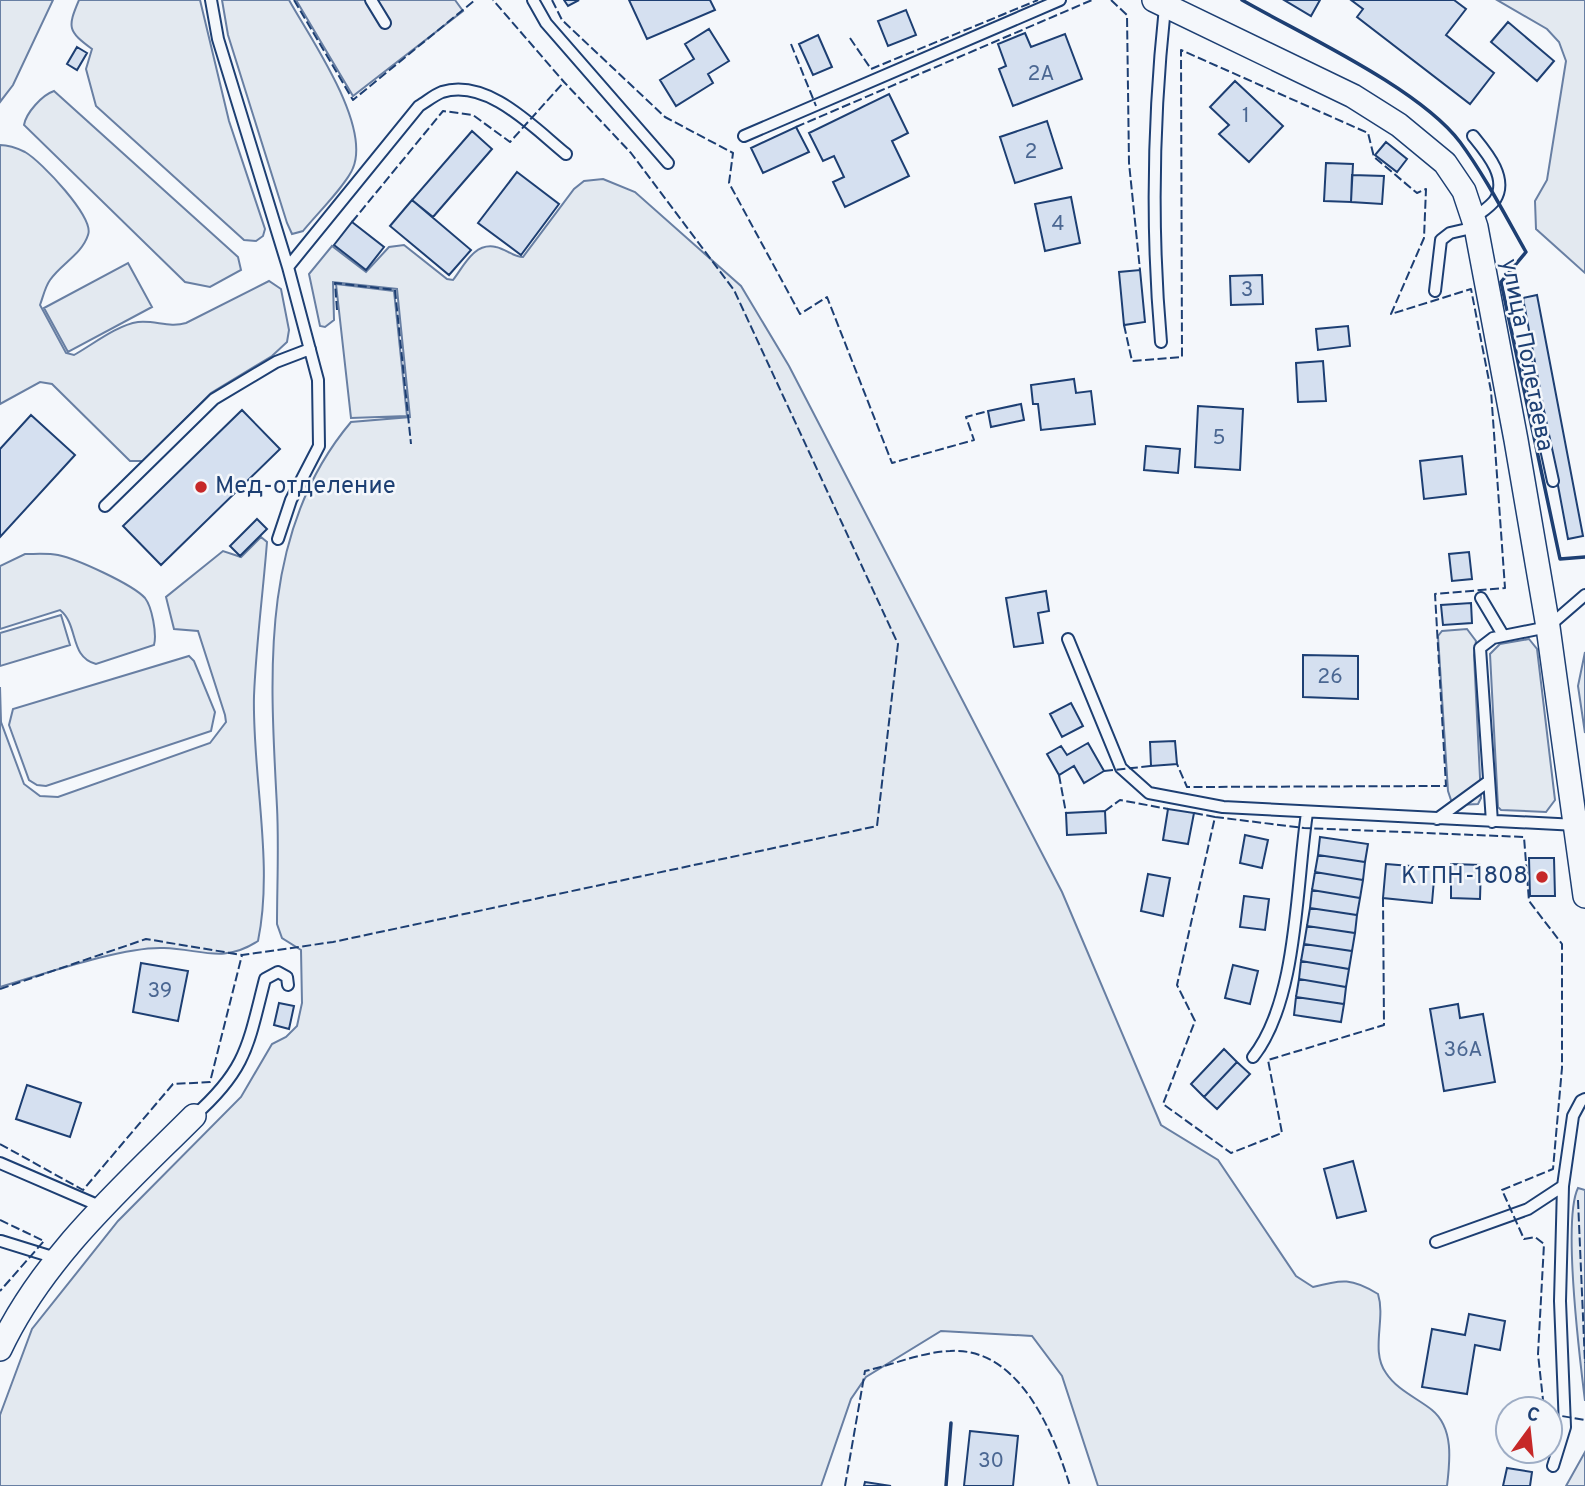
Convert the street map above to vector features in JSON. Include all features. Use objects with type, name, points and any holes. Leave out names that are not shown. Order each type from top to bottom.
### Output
[{"type":"street","name":"улица Полетаева","points":[[1159,4],[1353,96],[1399,125],[1445,163],[1464,191],[1475,223],[1516,440],[1548,627],[1585,896]]},
{"type":"street","points":[[0,1349],[13,1320],[102,1207],[194,1116]]},
{"type":"lane","points":[[211,0],[218,39],[288,267],[318,380],[319,446],[291,500],[278,539]]},
{"type":"lane","points":[[371,0],[386,23]]},
{"type":"lane","points":[[533,0],[546,23],[668,163]]},
{"type":"lane","points":[[744,136],[1060,0]]},
{"type":"lane","points":[[1159,4],[1153,135],[1156,281],[1161,342]]},
{"type":"lane","points":[[288,267],[419,106],[443,92],[470,91],[488,96],[527,122],[566,154]]},
{"type":"lane","points":[[1435,291],[1441,240],[1450,233],[1475,223],[1495,199],[1499,184],[1488,154],[1473,136]]},
{"type":"lane","points":[[105,506],[214,399],[276,362],[310,349]]},
{"type":"lane","points":[[1528,366],[1553,481]]},
{"type":"lane","points":[[1516,440],[1542,435]]},
{"type":"lane","points":[[1493,822],[1480,648],[1493,638],[1548,627],[1585,595]]},
{"type":"lane","points":[[1482,598],[1503,635]]},
{"type":"lane","points":[[1069,639],[1121,768],[1149,793],[1186,802],[1307,813],[1577,825]]},
{"type":"lane","points":[[1437,819],[1489,781]]},
{"type":"lane","points":[[1253,1057],[1266,1040],[1285,988],[1307,813]]},
{"type":"lane","points":[[194,1116],[225,1088],[245,1055],[265,979],[278,972],[287,977],[288,985]]},
{"type":"lane","points":[[1553,1466],[1565,1427],[1560,1301],[1563,1186],[1573,1116],[1581,1101],[1585,1099]]},
{"type":"lane","points":[[0,1163],[102,1207]]},
{"type":"lane","points":[[1436,1242],[1528,1209],[1563,1186]]},
{"type":"lane","points":[[1,1241],[59,1259]]},
{"type":"shaded area","points":[[0,0],[53,0],[13,85],[0,102]]},
{"type":"shaded area","points":[[79,0],[200,0],[229,121],[265,229],[263,236],[256,241],[244,240],[96,106],[86,69],[92,49],[78,38],[72,28]]},
{"type":"shaded area","points":[[222,0],[289,0],[336,82],[346,106],[354,129],[356,150],[353,168],[338,191],[303,231],[292,234],[287,223],[228,35]]},
{"type":"shaded area","points":[[296,0],[455,0],[463,11],[353,96]]},
{"type":"shaded area","points":[[1497,0],[1585,0],[1585,273],[1536,229],[1535,201],[1547,180],[1566,61],[1559,42],[1547,29]]},
{"type":"shaded area","points":[[54,91],[238,257],[241,270],[210,287],[185,282],[24,125],[35,105]]},
{"type":"shaded area","points":[[0,145],[25,152],[43,166],[65,190],[88,227],[85,242],[50,280],[40,305],[66,353],[74,355],[113,331],[138,322],[174,325],[186,323],[269,281],[281,289],[289,330],[287,342],[272,356],[211,393],[143,461],[130,461],[52,384],[40,382],[0,404]]},
{"type":"shaded area","points":[[603,179],[635,192],[741,286],[789,366],[1062,892],[1161,1125],[1218,1160],[1296,1276],[1313,1287],[1332,1282],[1347,1282],[1361,1285],[1378,1294],[1381,1364],[1396,1384],[1432,1410],[1444,1426],[1449,1445],[1447,1486],[1098,1486],[1062,1376],[1032,1336],[941,1331],[866,1377],[851,1399],[821,1486],[0,1486],[0,1415],[32,1329],[118,1221],[241,1097],[272,1044],[286,1037],[297,1026],[302,1003],[301,950],[282,938],[277,924],[278,836],[273,655],[285,557],[300,509],[321,464],[351,422],[410,417],[397,289],[333,282],[334,320],[325,327],[320,326],[309,274],[332,246],[366,272],[389,247],[404,245],[447,279],[453,280],[470,256],[488,246],[523,257],[574,189],[584,181]]},
{"type":"shaded area","points":[[128,263],[152,307],[68,352],[44,308]]},
{"type":"shaded area","points":[[336,284],[394,291],[407,416],[351,418]]},
{"type":"shaded area","points":[[261,537],[267,542],[254,696],[264,881],[258,941],[223,954],[164,948],[127,952],[82,962],[0,987],[0,687],[1,722],[24,784],[40,796],[58,797],[210,743],[226,722],[225,715],[198,631],[174,629],[166,597],[223,551],[241,557]]},
{"type":"shaded area","points":[[25,554],[67,557],[138,592],[148,602],[152,614],[154,645],[96,664],[82,655],[70,624],[60,610],[0,629],[0,566]]},
{"type":"shaded area","points":[[61,615],[70,645],[0,666],[0,633]]},
{"type":"shaded area","points":[[1467,629],[1476,641],[1474,655],[1481,798],[1478,804],[1459,805],[1451,800],[1448,791],[1438,636],[1442,631]]},
{"type":"shaded area","points":[[1529,639],[1537,649],[1555,800],[1546,812],[1501,810],[1498,807],[1490,654],[1500,644]]},
{"type":"shaded area","points":[[1585,652],[1585,733],[1578,686]]},
{"type":"shaded area","points":[[189,656],[194,661],[215,712],[211,731],[46,786],[29,780],[9,725],[13,709]]},
{"type":"shaded area","points":[[1578,1188],[1585,1190],[1585,1401],[1572,1259],[1574,1205]]},
{"type":"shaded area","points":[[1585,1452],[1585,1486],[1566,1486]]},
{"type":"building","points":[[564,0],[579,0],[568,6]]},
{"type":"building","points":[[629,0],[710,0],[715,10],[647,39]]},
{"type":"building","points":[[1284,0],[1320,0],[1311,16]]},
{"type":"building","points":[[1351,0],[1454,0],[1466,9],[1446,35],[1494,73],[1470,104],[1357,17],[1363,9]]},
{"type":"building","points":[[906,10],[916,35],[888,46],[878,21]]},
{"type":"building","points":[[1508,22],[1554,61],[1537,81],[1491,42]]},
{"type":"building","points":[[709,29],[729,61],[708,74],[713,83],[676,106],[660,80],[694,59],[685,44]]},
{"type":"building","points":[[1025,33],[1031,47],[1065,34],[1082,79],[1013,106],[999,69],[1006,66],[998,44]]},
{"type":"building","points":[[818,35],[832,67],[813,75],[799,44]]},
{"type":"building","points":[[77,47],[87,53],[77,70],[67,64]]},
{"type":"building","points":[[1235,81],[1283,126],[1249,162],[1219,134],[1229,125],[1210,107]]},
{"type":"building","points":[[889,94],[908,133],[892,141],[909,176],[845,207],[833,182],[844,177],[834,156],[823,161],[809,133]]},
{"type":"building","points":[[1047,121],[1062,168],[1015,183],[1000,137]]},
{"type":"building","points":[[796,127],[809,152],[763,173],[751,148]]},
{"type":"building","points":[[472,131],[492,149],[433,217],[412,200]]},
{"type":"building","points":[[1386,142],[1407,159],[1397,172],[1375,155]]},
{"type":"building","points":[[1326,163],[1353,164],[1351,202],[1324,201]]},
{"type":"building","points":[[517,172],[559,204],[521,255],[478,223]]},
{"type":"building","points":[[1352,175],[1384,176],[1382,204],[1351,202]]},
{"type":"building","points":[[1071,197],[1080,243],[1045,251],[1035,204]]},
{"type":"building","points":[[412,200],[471,250],[449,275],[390,226]]},
{"type":"building","points":[[352,222],[384,247],[366,270],[334,245]]},
{"type":"building","points":[[1140,270],[1145,322],[1124,325],[1119,272]]},
{"type":"building","points":[[1262,275],[1263,304],[1231,305],[1230,276]]},
{"type":"building","points":[[1537,295],[1583,536],[1568,539],[1523,298]]},
{"type":"building","points":[[1348,326],[1350,346],[1318,350],[1316,329]]},
{"type":"building","points":[[1323,361],[1326,401],[1298,402],[1296,363]]},
{"type":"building","points":[[1074,379],[1076,393],[1091,391],[1095,424],[1041,430],[1038,404],[1033,404],[1031,385]]},
{"type":"building","points":[[1021,404],[1024,420],[991,427],[988,411]]},
{"type":"building","points":[[1198,406],[1243,409],[1240,470],[1195,467]]},
{"type":"building","name":"Мед-отделение","points":[[242,410],[280,449],[161,565],[123,526]]},
{"type":"building","points":[[31,415],[75,455],[0,537],[0,449]]},
{"type":"building","points":[[1146,446],[1180,449],[1178,473],[1144,470]]},
{"type":"building","points":[[1462,456],[1466,494],[1424,499],[1420,461]]},
{"type":"building","points":[[257,519],[267,529],[240,556],[230,546]]},
{"type":"building","points":[[1469,552],[1472,579],[1452,581],[1449,554]]},
{"type":"building","points":[[1046,591],[1049,611],[1038,613],[1043,643],[1014,647],[1006,598]]},
{"type":"building","points":[[1471,603],[1472,623],[1443,625],[1441,605]]},
{"type":"building","points":[[1303,655],[1358,656],[1358,699],[1303,697]]},
{"type":"building","points":[[1071,703],[1083,726],[1062,737],[1050,714]]},
{"type":"building","points":[[1175,741],[1177,764],[1151,766],[1150,742]]},
{"type":"building","points":[[1088,743],[1104,771],[1084,783],[1074,766],[1059,775],[1047,754],[1061,746],[1067,755]]},
{"type":"building","points":[[1168,809],[1194,813],[1188,844],[1163,840]]},
{"type":"building","points":[[1105,811],[1106,833],[1067,835],[1066,813]]},
{"type":"building","points":[[1245,835],[1268,840],[1262,868],[1240,863]]},
{"type":"building","points":[[1320,837],[1368,844],[1365,862],[1318,855]]},
{"type":"building","points":[[1318,855],[1365,862],[1363,880],[1315,872]]},
{"type":"building","name":"КТПН-1808","points":[[1529,858],[1554,858],[1555,896],[1530,896]]},
{"type":"building","points":[[1386,864],[1435,868],[1432,903],[1383,898]]},
{"type":"building","points":[[1451,864],[1481,865],[1480,899],[1451,898]]},
{"type":"building","points":[[1315,872],[1363,880],[1360,898],[1312,890]]},
{"type":"building","points":[[1148,874],[1170,878],[1163,916],[1141,911]]},
{"type":"building","points":[[1312,890],[1360,898],[1357,915],[1310,908]]},
{"type":"building","points":[[1244,896],[1269,899],[1265,930],[1240,927]]},
{"type":"building","points":[[1310,908],[1357,915],[1355,933],[1307,926]]},
{"type":"building","points":[[1307,926],[1355,933],[1352,951],[1304,944]]},
{"type":"building","points":[[1304,944],[1352,951],[1349,969],[1301,961]]},
{"type":"building","points":[[1301,961],[1349,969],[1346,987],[1299,979]]},
{"type":"building","points":[[141,963],[188,971],[178,1021],[133,1012]]},
{"type":"building","points":[[1233,965],[1258,971],[1250,1004],[1225,998]]},
{"type":"building","points":[[1299,979],[1346,987],[1344,1004],[1296,997]]},
{"type":"building","points":[[1296,997],[1344,1004],[1341,1022],[1294,1015]]},
{"type":"building","points":[[279,1003],[294,1006],[289,1029],[274,1025]]},
{"type":"building","points":[[1458,1004],[1460,1018],[1483,1014],[1495,1082],[1444,1091],[1430,1009]]},
{"type":"building","points":[[1224,1049],[1237,1062],[1204,1097],[1191,1084]]},
{"type":"building","points":[[1237,1062],[1250,1074],[1217,1109],[1204,1097]]},
{"type":"building","points":[[27,1085],[81,1103],[70,1137],[16,1119]]},
{"type":"building","points":[[1353,1161],[1366,1211],[1337,1218],[1324,1169]]},
{"type":"building","points":[[1469,1314],[1505,1321],[1500,1350],[1475,1345],[1467,1394],[1422,1387],[1432,1329],[1465,1335]]},
{"type":"building","points":[[970,1431],[1018,1436],[1013,1486],[964,1486]]},
{"type":"building","points":[[1507,1468],[1532,1472],[1530,1486],[1503,1486]]},
{"type":"building","points":[[865,1482],[891,1486],[864,1486]]},
{"type":"fence","points":[[294,0],[353,100],[475,0]]},
{"type":"fence","points":[[0,989],[146,939],[242,955],[333,942],[877,826],[898,644],[734,290],[631,153],[564,82],[493,0]]},
{"type":"fence","points":[[552,0],[562,20],[665,117],[733,153],[729,183],[800,314],[827,297],[892,463],[974,440],[966,417],[988,411]]},
{"type":"fence","points":[[850,38],[871,69],[1038,0]]},
{"type":"fence","points":[[796,127],[1092,0]]},
{"type":"fence","points":[[1111,0],[1127,15],[1129,163],[1140,270]]},
{"type":"fence","points":[[791,44],[816,106]]},
{"type":"fence","points":[[1124,325],[1132,361],[1182,357],[1181,50],[1368,133],[1374,157],[1417,193],[1426,189],[1424,238],[1391,314],[1471,289],[1491,391],[1505,588],[1435,594],[1446,786],[1187,787],[1177,764]]},
{"type":"fence","points":[[352,222],[443,111],[473,115],[510,142],[564,82]]},
{"type":"fence","points":[[337,310],[335,283],[395,290],[411,444]]},
{"type":"fence","points":[[1104,771],[1151,766]]},
{"type":"fence","points":[[1059,775],[1066,813]]},
{"type":"fence","points":[[1105,811],[1120,800],[1168,809]]},
{"type":"fence","points":[[1194,813],[1215,817]]},
{"type":"fence","points":[[1383,898],[1384,1025],[1268,1060],[1282,1133],[1231,1153],[1163,1104],[1195,1021],[1177,985],[1215,817],[1304,828],[1524,837],[1529,901],[1562,944],[1562,1068],[1553,1169],[1502,1190],[1524,1239],[1535,1237],[1544,1244],[1538,1354],[1542,1395]]},
{"type":"fence","points":[[0,1144],[83,1190],[173,1084],[210,1082],[242,955]]},
{"type":"fence","points":[[1578,1200],[1585,1363]]},
{"type":"fence","points":[[0,1220],[44,1241],[0,1291]]},
{"type":"fence","points":[[845,1486],[865,1371],[918,1356],[950,1351],[974,1353],[995,1363],[1014,1377],[1043,1418],[1070,1486]]},
{"type":"fence","points":[[1564,1416],[1585,1420]]},
{"type":"wall","points":[[1242,0],[1358,64],[1417,102],[1460,142],[1486,182],[1526,252],[1501,282],[1560,559],[1585,557]]},
{"type":"wall","points":[[946,1486],[951,1423]]},
{"type":"place","name":"Мед-отделение","points":[[201,487]]},
{"type":"place","name":"КТПН-1808","points":[[1542,877]]}]
